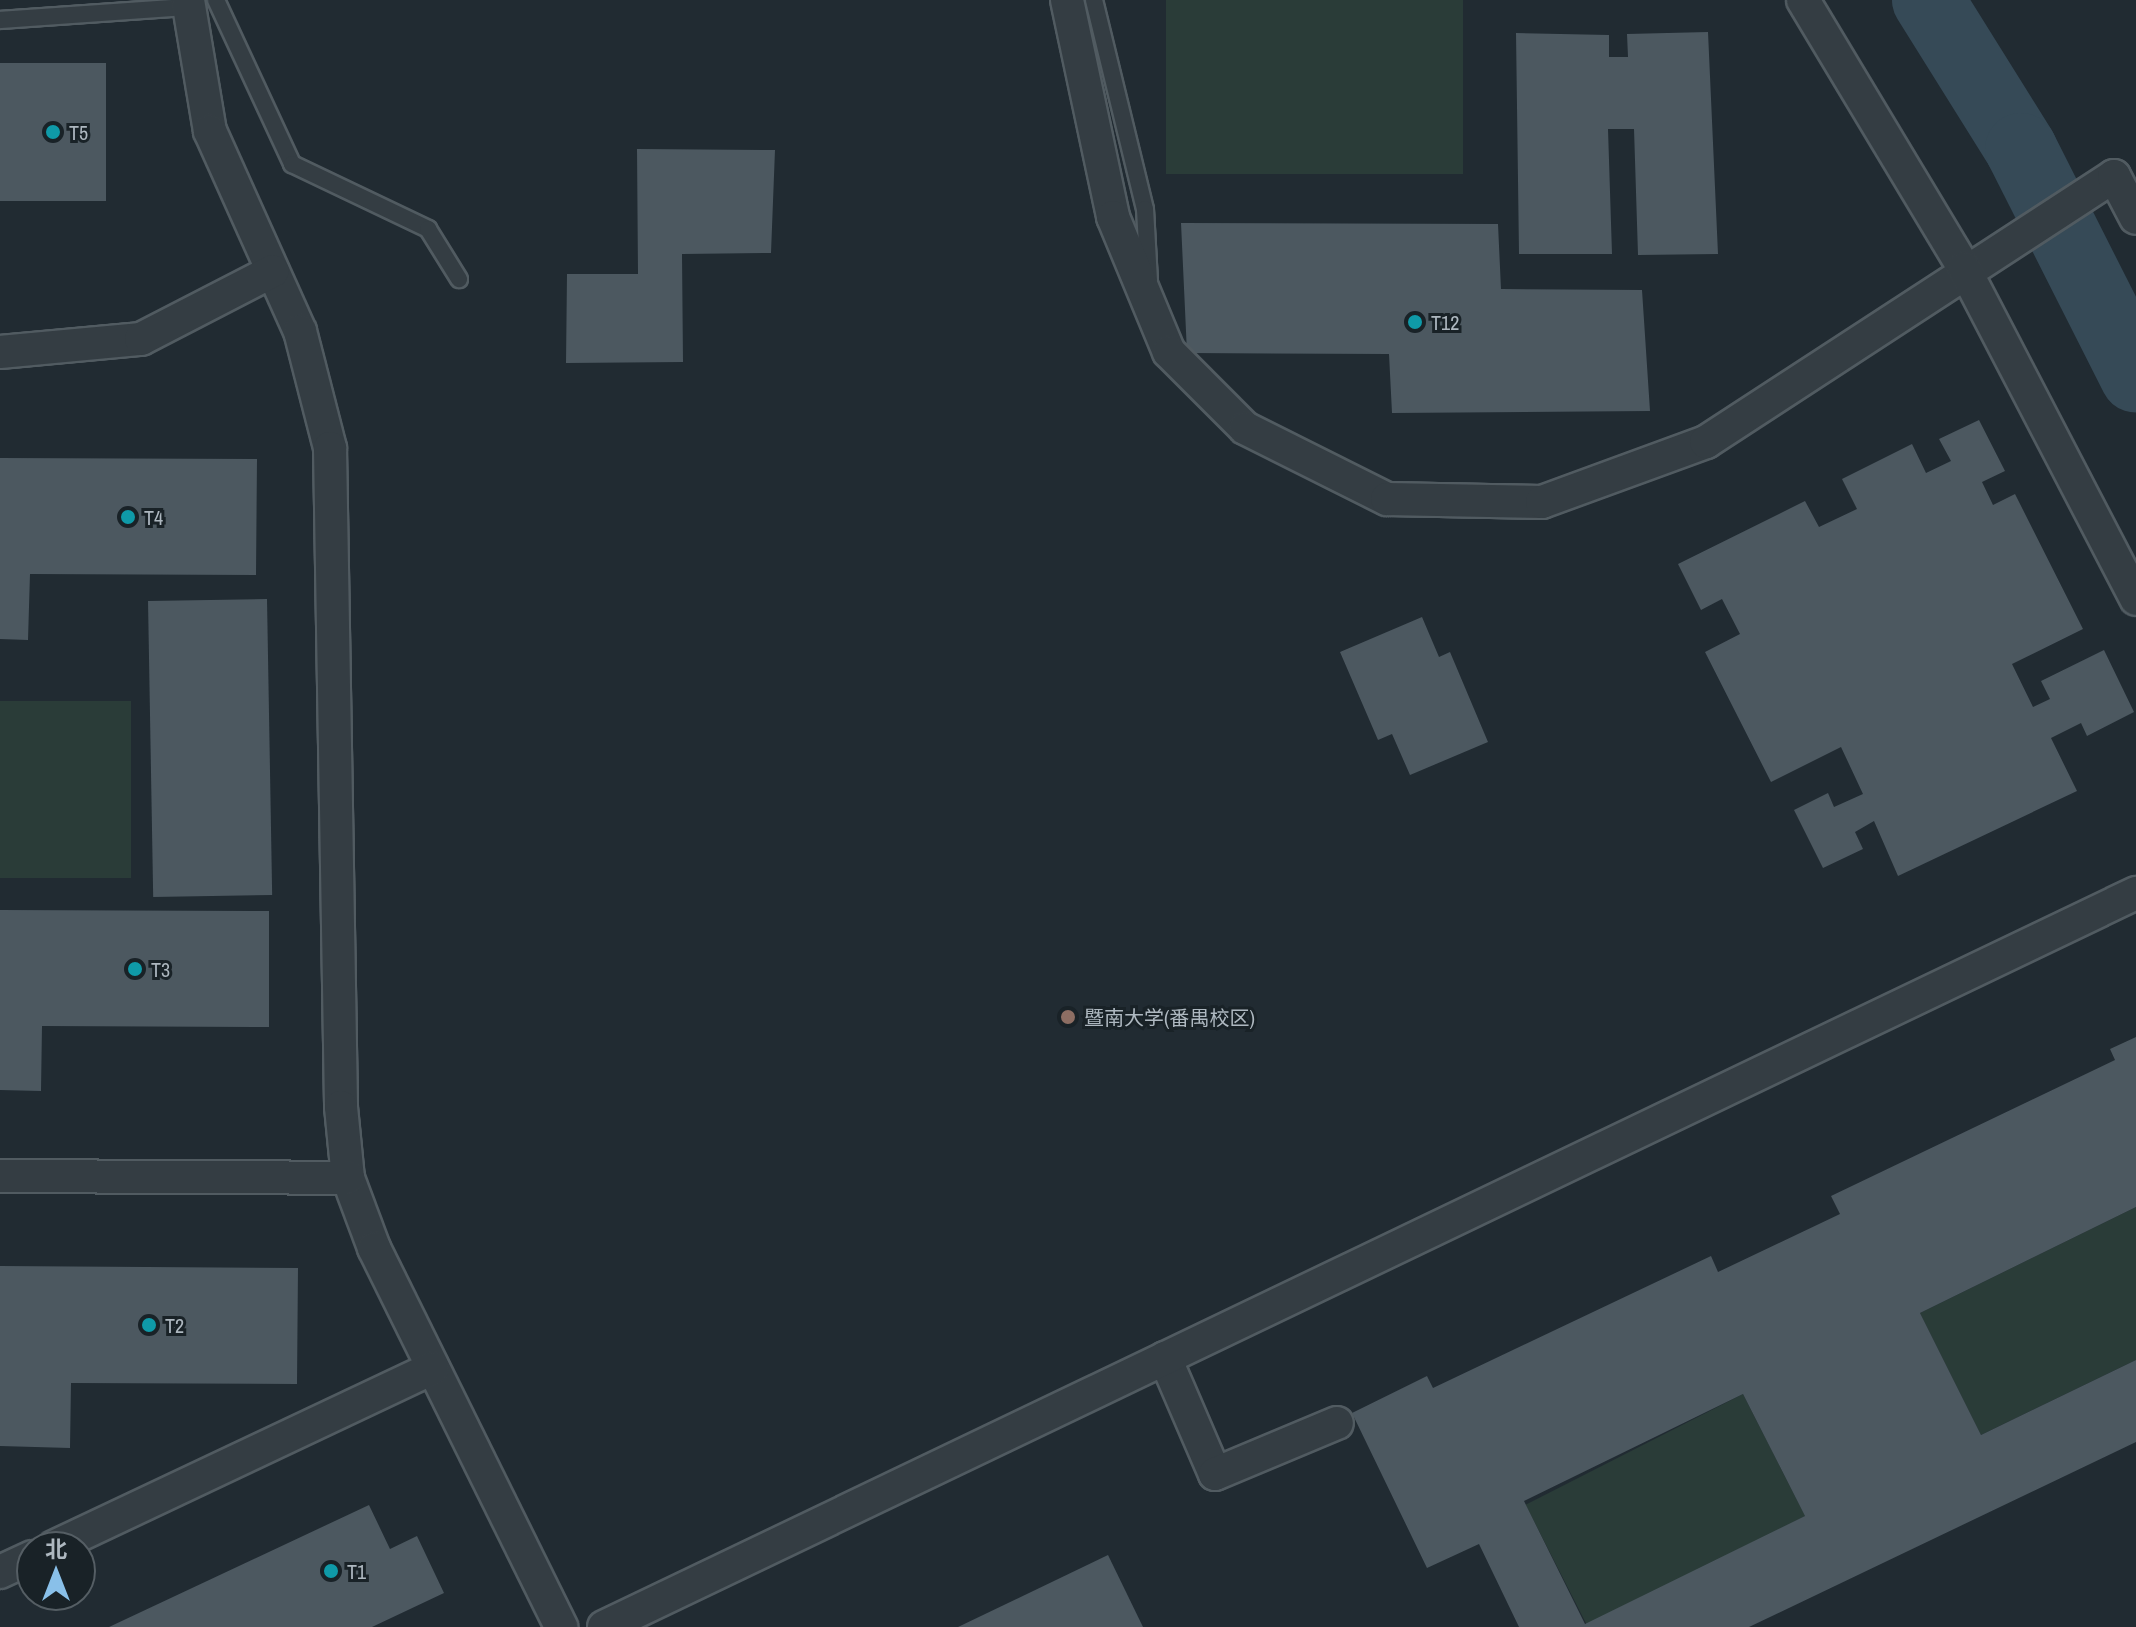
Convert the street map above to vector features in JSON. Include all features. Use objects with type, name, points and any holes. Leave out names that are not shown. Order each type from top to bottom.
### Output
[{"type":"street","points":[[1067,0],[1113,217],[1169,352],[1245,428],[1387,499],[1542,502],[1706,442],[1964,268],[2114,176],[2136,218]]},
{"type":"street","points":[[1803,0],[1964,268],[2136,599]]},
{"type":"street","points":[[197,2],[210,131],[300,331],[330,448],[341,1107],[348,1178],[374,1248],[561,1627]]},
{"type":"street","points":[[0,352],[141,339],[273,271]]},
{"type":"street","points":[[604,1627],[2136,893]]},
{"type":"street","points":[[0,1176],[348,1178]]},
{"type":"street","points":[[1165,1358],[1215,1474],[1337,1423]]},
{"type":"street","points":[[88,1531],[433,1368]]},
{"type":"lane","points":[[1094,0],[1145,209],[1151,311]]},
{"type":"lane","points":[[0,20],[197,2],[292,164],[428,229],[459,279]]},
{"type":"green space","points":[[1166,0],[1463,0],[1463,174],[1166,174]]},
{"type":"green space","points":[[0,701],[131,701],[131,878],[0,878]]},
{"type":"green space","points":[[2136,1207],[2136,1360],[1981,1435],[1920,1313]]},
{"type":"green space","points":[[1743,1394],[1805,1516],[1588,1627],[1526,1505]]},
{"type":"building","points":[[1708,32],[1718,254],[1638,255],[1634,129],[1608,129],[1612,254],[1519,254],[1516,33],[1609,35],[1609,57],[1628,57],[1627,34]]},
{"type":"building","name":"T5","points":[[0,63],[106,63],[106,201],[0,201]]},
{"type":"building","points":[[637,149],[775,150],[771,253],[682,254],[683,362],[566,363],[567,274],[638,274]]},
{"type":"building","name":"T12","points":[[1181,223],[1498,224],[1501,289],[1642,290],[1650,411],[1392,413],[1389,354],[1187,353]]},
{"type":"building","points":[[1979,420],[2005,471],[1982,482],[1993,505],[2015,494],[2083,629],[2012,664],[2033,707],[2050,699],[2041,681],[2104,650],[2134,712],[2087,736],[2081,723],[2051,738],[2077,791],[1898,876],[1874,821],[1855,832],[1863,849],[1823,868],[1794,810],[1828,793],[1834,807],[1863,794],[1841,747],[1771,782],[1705,652],[1740,634],[1722,599],[1701,610],[1678,564],[1805,501],[1819,527],[1857,509],[1842,479],[1912,444],[1926,473],[1951,461],[1939,439]]},
{"type":"building","name":"T4","points":[[0,458],[257,459],[256,575],[30,574],[28,640],[0,639]]},
{"type":"building","points":[[267,599],[272,895],[153,897],[148,601]]},
{"type":"building","points":[[1422,617],[1439,657],[1450,652],[1488,742],[1410,775],[1392,734],[1378,740],[1340,652]]},
{"type":"building","name":"T3","points":[[0,910],[269,911],[269,1027],[42,1026],[41,1091],[0,1090]]},
{"type":"building","points":[[2136,1037],[2136,1207],[1920,1313],[1981,1435],[2136,1360],[2136,1442],[1749,1627],[1519,1627],[1479,1544],[1427,1568],[1352,1413],[1427,1376],[1433,1388],[1711,1256],[1718,1272],[1840,1214],[1831,1196],[2115,1060],[2110,1049]],"holes":[[[1743,1394],[1805,1516],[1585,1624],[1524,1501]]]},
{"type":"building","name":"T2","points":[[0,1266],[298,1268],[297,1384],[71,1383],[70,1448],[0,1446]]},
{"type":"building","name":"T1","points":[[369,1505],[390,1549],[417,1536],[444,1593],[372,1627],[109,1627]]},
{"type":"building","points":[[1108,1555],[1143,1627],[958,1627]]},
{"type":"waterway","points":[[1928,0],[2021,149],[2136,377]]},
{"type":"place","name":"T5","points":[[53,132]]},
{"type":"place","name":"T12","points":[[1415,322]]},
{"type":"place","name":"T4","points":[[128,517]]},
{"type":"place","name":"T3","points":[[135,969]]},
{"type":"place","name":"暨南大学(番禺校区)","points":[[1068,1017]]},
{"type":"place","name":"T2","points":[[149,1325]]},
{"type":"place","name":"T1","points":[[331,1571]]}]
